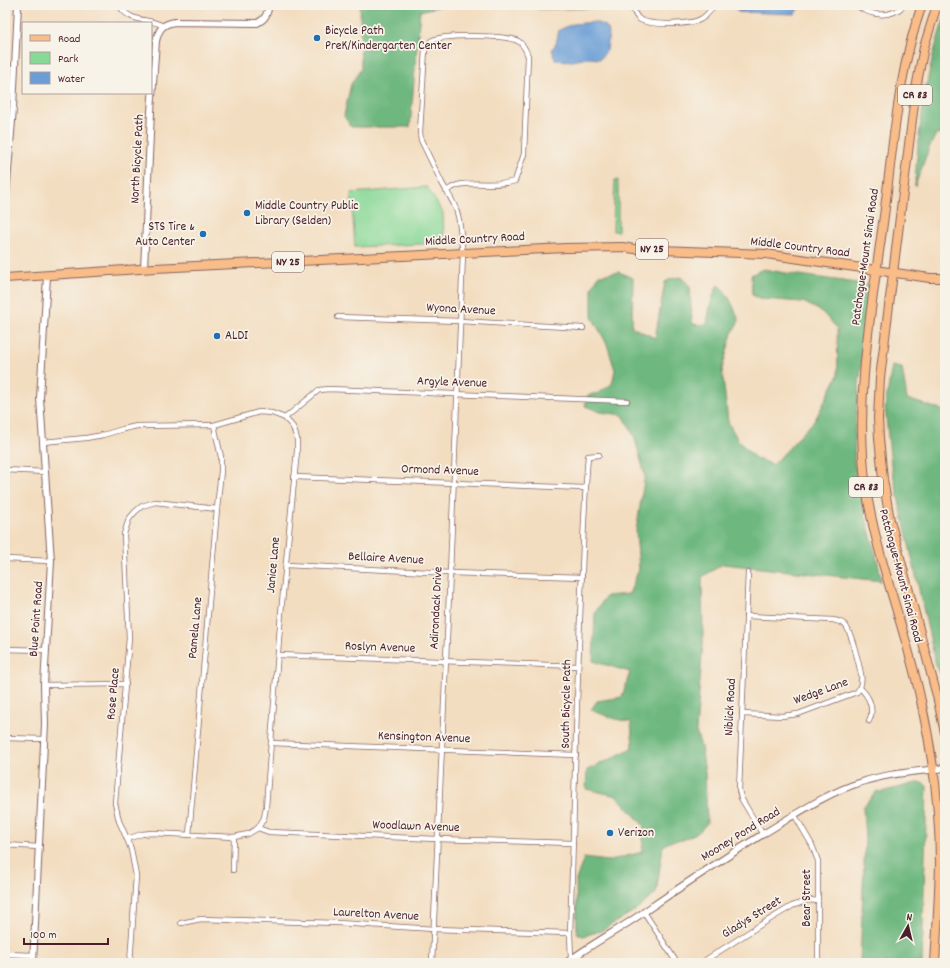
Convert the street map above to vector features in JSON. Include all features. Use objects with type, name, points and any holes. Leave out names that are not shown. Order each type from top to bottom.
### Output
[{"type":"main road","name":"Patchogue-Mount Sinai Road","points":[[922,5],[904,75],[895,127],[862,386],[861,425],[870,510],[920,697],[934,770],[940,863],[935,963]]},
{"type":"main road","name":"Patchogue-Mount Sinai Road","points":[[937,5],[926,40],[916,88],[882,359],[879,398],[879,438],[882,479],[890,520],[937,696],[945,733]]},
{"type":"main road","name":"Middle Country Road","points":[[5,278],[144,269],[566,248],[622,247],[635,249],[766,254],[930,278],[945,278]]},
{"type":"street","points":[[5,208],[13,108],[18,5]]},
{"type":"street","points":[[119,5],[121,9],[136,18],[158,22],[163,26],[168,23],[175,22],[257,23],[264,20],[267,14],[268,5]]},
{"type":"street","points":[[633,5],[634,12],[638,18],[652,23],[694,22],[703,17],[714,5]]},
{"type":"street","points":[[856,5],[869,12],[884,14],[900,9],[904,5]]},
{"type":"street","name":"North Bicycle Path","points":[[144,269],[151,112],[156,41],[159,31],[163,26]]},
{"type":"street","name":"Adirondack Drive","points":[[432,963],[463,254],[457,212],[446,191],[421,140],[420,132],[425,48],[431,42],[441,38],[457,36],[497,37],[518,41],[525,48],[528,56],[524,154],[515,181],[504,185],[458,185],[446,191]]},
{"type":"street","name":"Blue Point Road","points":[[33,963],[43,739],[45,724],[45,650],[51,561],[40,398],[48,276]]},
{"type":"street","name":"Wyona Avenue","points":[[338,317],[460,321],[583,328]]},
{"type":"street","name":"Argyle Avenue","points":[[285,418],[319,390],[329,388],[627,401]]},
{"type":"street","points":[[43,442],[86,438],[137,426],[214,425],[259,412],[272,413],[285,418]]},
{"type":"street","name":"Janice Lane","points":[[258,828],[264,818],[266,807],[297,439],[292,427],[285,418]]},
{"type":"street","name":"Pamela Lane","points":[[189,834],[221,471],[221,457],[214,425]]},
{"type":"street","name":"South Bicycle Path","points":[[569,962],[585,488],[588,456],[599,455]]},
{"type":"street","points":[[5,470],[45,472]]},
{"type":"street","name":"Ormond Avenue","points":[[294,477],[585,488]]},
{"type":"street","name":"Rose Place","points":[[130,963],[136,876],[134,861],[119,821],[115,803],[130,638],[124,534],[129,519],[142,506],[154,502],[217,509]]},
{"type":"street","points":[[5,559],[51,561]]},
{"type":"street","name":"Bellaire Avenue","points":[[286,565],[450,573],[582,576]]},
{"type":"street","name":"Niblick Road","points":[[748,574],[739,790],[741,798],[763,835]]},
{"type":"street","name":"Wedge Lane","points":[[742,714],[782,716],[798,714],[856,692],[860,688],[861,675],[854,649],[844,624],[833,620],[746,616]]},
{"type":"street","points":[[5,648],[45,650]]},
{"type":"street","name":"Roslyn Avenue","points":[[278,655],[578,666]]},
{"type":"street","points":[[44,685],[126,684]]},
{"type":"street","points":[[860,688],[870,701],[872,714],[869,721]]},
{"type":"street","points":[[5,738],[43,739]]},
{"type":"street","name":"Kensington Avenue","points":[[271,743],[576,755]]},
{"type":"street","name":"Mooney Pond Road","points":[[569,962],[714,865],[794,814],[831,794],[862,782],[893,774],[945,768]]},
{"type":"street","name":"Bear Street","points":[[794,814],[812,844],[818,861],[818,963]]},
{"type":"street","points":[[127,839],[142,834],[189,834],[234,837],[248,834],[258,828]]},
{"type":"street","name":"Woodlawn Avenue","points":[[258,828],[269,832],[573,843]]},
{"type":"street","points":[[233,870],[234,837]]},
{"type":"street","points":[[5,846],[39,847]]},
{"type":"street","name":"Gladys Street","points":[[701,963],[792,906],[809,900],[818,901]]},
{"type":"street","points":[[644,912],[677,963]]},
{"type":"street","name":"Laurelton Avenue","points":[[181,923],[201,919],[570,933]]},
{"type":"street","points":[[5,954],[33,955]]},
{"type":"green space","points":[[360,5],[447,5],[420,11],[410,127],[351,127],[344,116],[351,84],[361,69]]},
{"type":"green space","points":[[533,5],[626,5],[626,8],[538,9]]},
{"type":"green space","points":[[945,16],[945,38],[942,65],[945,66],[945,133],[936,134],[929,148],[915,186],[918,143],[924,100],[938,36]]},
{"type":"green space","points":[[615,180],[618,180],[618,231],[613,231]]},
{"type":"green space","points":[[427,187],[443,213],[443,243],[355,247],[351,193]]},
{"type":"green space","points":[[763,269],[870,285],[855,422],[854,462],[881,581],[723,564],[702,577],[703,643],[696,731],[701,747],[705,772],[707,823],[700,831],[683,840],[671,841],[663,846],[656,893],[639,908],[601,931],[583,936],[577,933],[576,880],[584,858],[608,861],[642,852],[644,826],[617,796],[586,789],[587,770],[633,747],[631,722],[615,719],[591,710],[597,701],[622,697],[630,672],[593,661],[595,613],[606,596],[629,594],[639,569],[636,531],[645,475],[634,436],[623,415],[600,412],[585,406],[588,395],[599,393],[612,384],[615,370],[607,344],[592,317],[592,288],[599,275],[619,272],[633,278],[632,327],[655,338],[665,282],[681,277],[690,286],[692,323],[697,325],[707,324],[714,294],[718,285],[722,288],[731,301],[739,321],[732,333],[722,369],[728,422],[738,440],[755,458],[773,465],[815,420],[838,375],[837,328],[821,311],[803,302],[762,299],[752,295],[751,275]]},
{"type":"green space","points":[[892,366],[902,368],[907,399],[945,411],[945,682],[936,665],[891,465],[885,407]]},
{"type":"green space","points":[[920,782],[927,786],[922,963],[860,963],[865,839],[863,807],[877,791],[881,792]]},
{"type":"water","points":[[737,5],[796,5],[798,9],[795,14],[738,12],[735,9]]},
{"type":"water","points":[[595,22],[605,26],[609,33],[607,50],[600,59],[587,58],[573,61],[555,60],[552,49],[556,44],[559,30],[573,24]]},
{"type":"place","name":"Bicycle Path PreK/Kindergarten Center","points":[[317,38]]},
{"type":"place","name":"Middle Country Public Library (Selden)","points":[[247,213]]},
{"type":"place","name":"STS Tire & Auto Center","points":[[203,234]]},
{"type":"place","name":"ALDI","points":[[217,336]]},
{"type":"place","name":"Verizon","points":[[610,833]]}]
